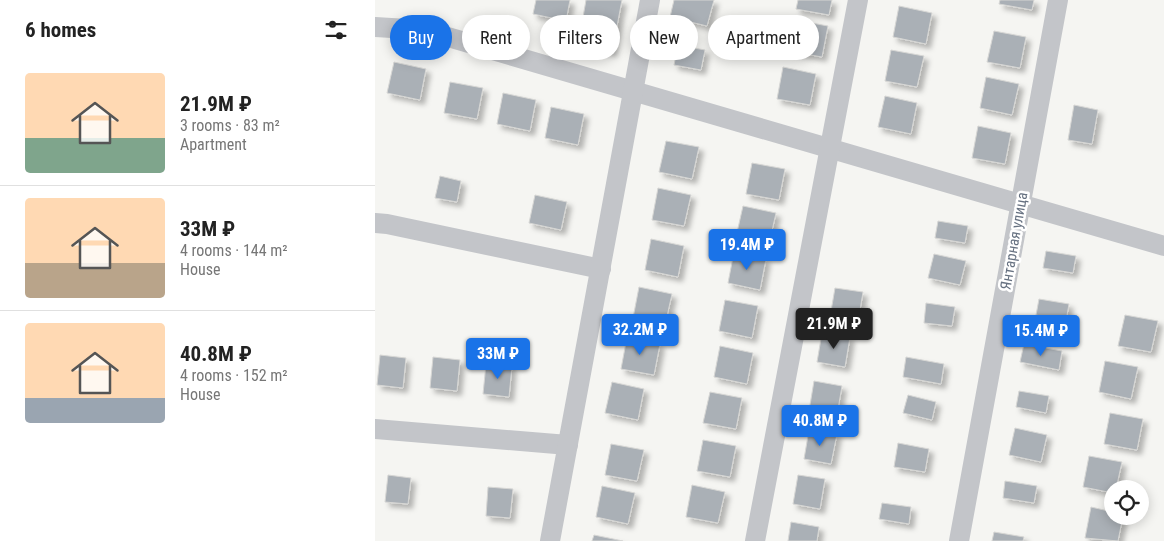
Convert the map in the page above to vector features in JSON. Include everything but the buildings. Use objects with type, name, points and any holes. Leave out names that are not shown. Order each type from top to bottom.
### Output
[{"type":"street","points":[[550,541],[650,0]]},
{"type":"street","points":[[755,541],[858,0]]},
{"type":"street","name":"Янтарная улица","points":[[959,541],[1058,0]]},
{"type":"street","points":[[375,27],[424,30],[1164,246]]},
{"type":"street","points":[[375,223],[601,269]]},
{"type":"street","points":[[375,429],[568,445]]}]
